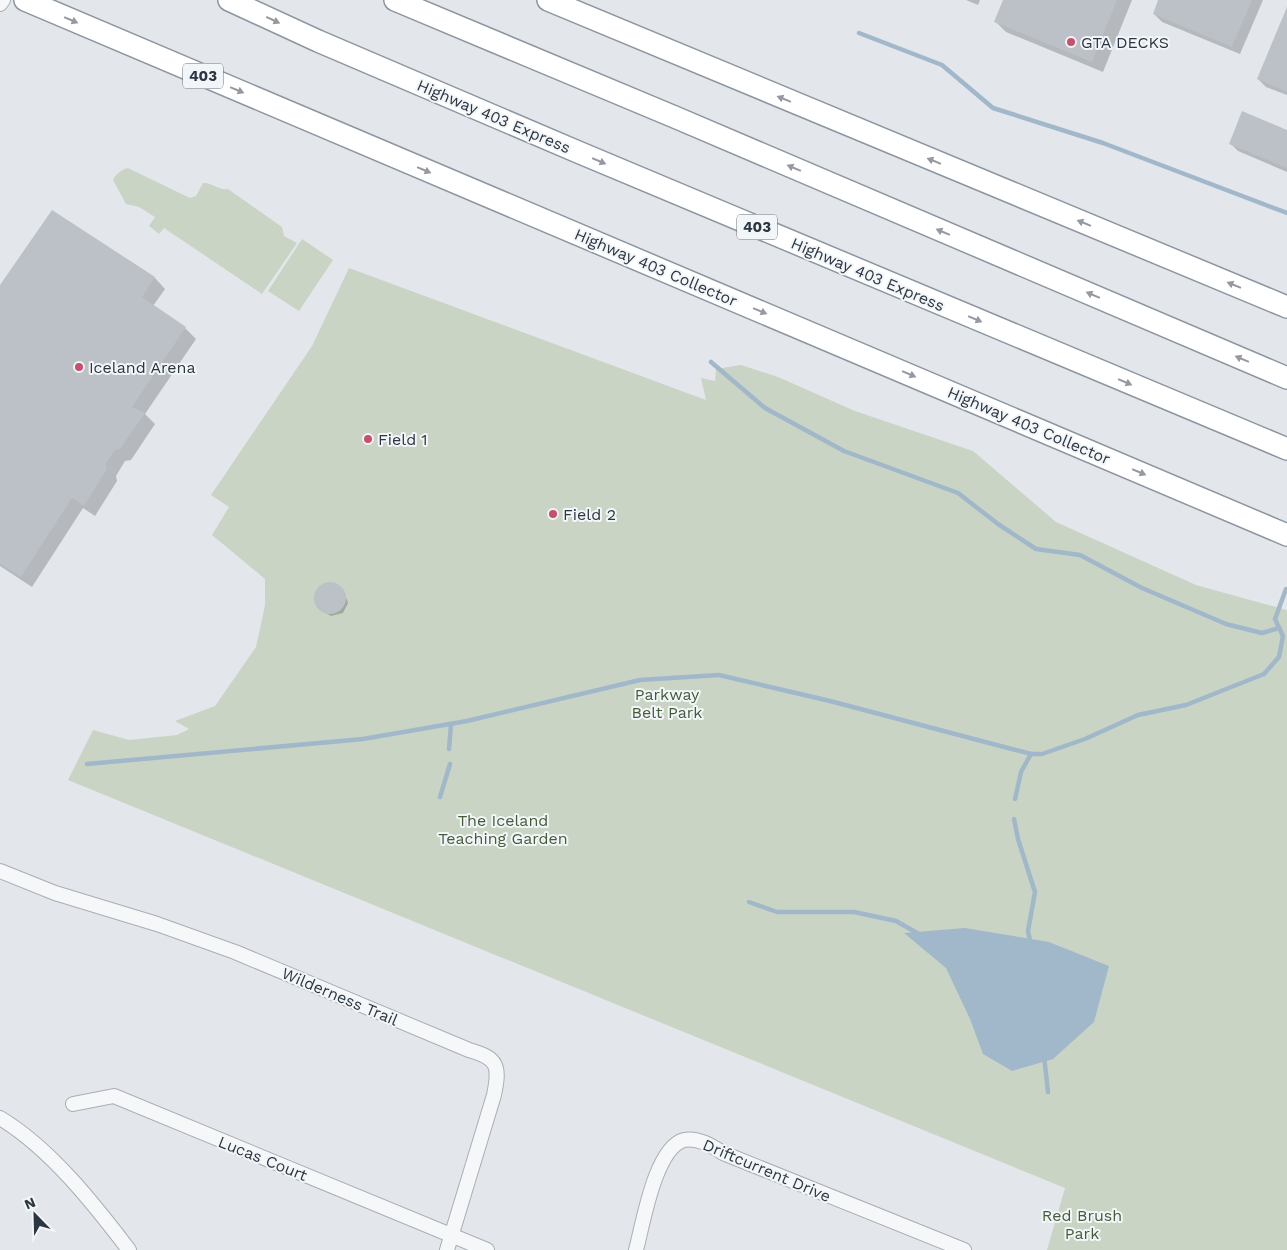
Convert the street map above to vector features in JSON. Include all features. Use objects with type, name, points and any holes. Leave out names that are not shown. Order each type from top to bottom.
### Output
[{"type":"highway","name":"Highway 403 Collector","points":[[26,0],[1287,535]]},
{"type":"highway","name":"Highway 403 Express","points":[[229,0],[318,41],[588,156],[1287,449]]},
{"type":"highway","points":[[395,0],[1287,378]]},
{"type":"highway","points":[[548,0],[1284,306]]},
{"type":"street","points":[[0,4],[2,0]]},
{"type":"street","name":"Wilderness Trail","points":[[0,871],[55,893],[158,924],[235,952],[485,1055],[493,1064],[498,1078],[447,1250]]},
{"type":"street","name":"Lucas Court","points":[[73,1104],[114,1096],[487,1250]]},
{"type":"street","points":[[0,1118],[13,1126],[59,1166],[104,1218],[128,1250]]},
{"type":"street","name":"Driftcurrent Drive","points":[[636,1250],[656,1175],[663,1159],[683,1140],[697,1140],[724,1153],[964,1250]]},
{"type":"green space","points":[[128,168],[190,198],[196,196],[203,183],[228,189],[282,227],[284,236],[297,243],[262,294],[164,228],[159,234],[149,226],[155,217],[139,207],[126,204],[113,180],[119,172]]},
{"type":"green space","points":[[302,239],[333,260],[299,311],[268,291]]},
{"type":"green space","name":"Parkway Belt Park","points":[[349,268],[706,400],[701,378],[715,381],[716,369],[741,365],[778,377],[855,411],[973,451],[1056,522],[1196,585],[1287,610],[1287,1250],[1047,1250],[1065,1188],[68,780],[93,730],[129,740],[177,735],[189,729],[175,721],[215,706],[256,647],[265,605],[265,579],[212,535],[229,507],[211,495],[312,346]]},
{"type":"water","points":[[965,928],[1049,942],[1109,966],[1094,1022],[1053,1059],[1012,1071],[983,1054],[970,1019],[946,968],[904,933]]},
{"type":"building","name":"GTA DECKS","points":[[1003,0],[1117,0],[1092,62],[994,22]]},
{"type":"building","points":[[1158,0],[1252,0],[1232,47],[1153,14]]},
{"type":"building","points":[[1287,7],[1287,92],[1257,79]]},
{"type":"building","points":[[1242,111],[1287,130],[1287,168],[1229,144]]},
{"type":"building","name":"Iceland Arena","points":[[52,210],[155,277],[142,297],[186,327],[132,407],[145,413],[120,449],[114,451],[106,464],[107,469],[84,506],[72,498],[21,577],[0,564],[0,285]]},
{"type":"building","points":[[330,582],[341,587],[346,598],[341,609],[330,614],[319,609],[314,598],[319,587]]},
{"type":"waterway","points":[[859,33],[942,65],[993,108],[1103,143],[1287,213]]},
{"type":"waterway","points":[[711,362],[765,408],[844,451],[958,493],[998,524],[1036,549],[1080,555],[1142,588],[1226,624],[1262,633],[1279,628]]},
{"type":"waterway","points":[[87,764],[363,739],[467,721],[640,680],[719,675],[830,701],[1031,754],[1042,754],[1085,739],[1138,715],[1186,705],[1264,674],[1279,657],[1283,636],[1275,619],[1286,589]]},
{"type":"waterway","points":[[449,749],[451,724]]},
{"type":"waterway","points":[[1015,799],[1021,772],[1031,754]]},
{"type":"waterway","points":[[440,797],[450,764]]},
{"type":"waterway","points":[[1014,819],[1018,839],[1035,892],[1028,931],[1031,945]]},
{"type":"waterway","points":[[749,902],[777,912],[854,912],[896,921],[919,934]]},
{"type":"waterway","points":[[1044,1056],[1048,1092]]},
{"type":"place","name":"GTA DECKS","points":[[1071,42]]},
{"type":"place","name":"Iceland Arena","points":[[79,367]]},
{"type":"place","name":"Field 1","points":[[368,439]]},
{"type":"place","name":"Field 2","points":[[553,514]]},
{"type":"park label","name":"The Iceland Teaching Garden","points":[[503,829]]},
{"type":"park label","name":"Red Brush Park","points":[[1082,1224]]}]
